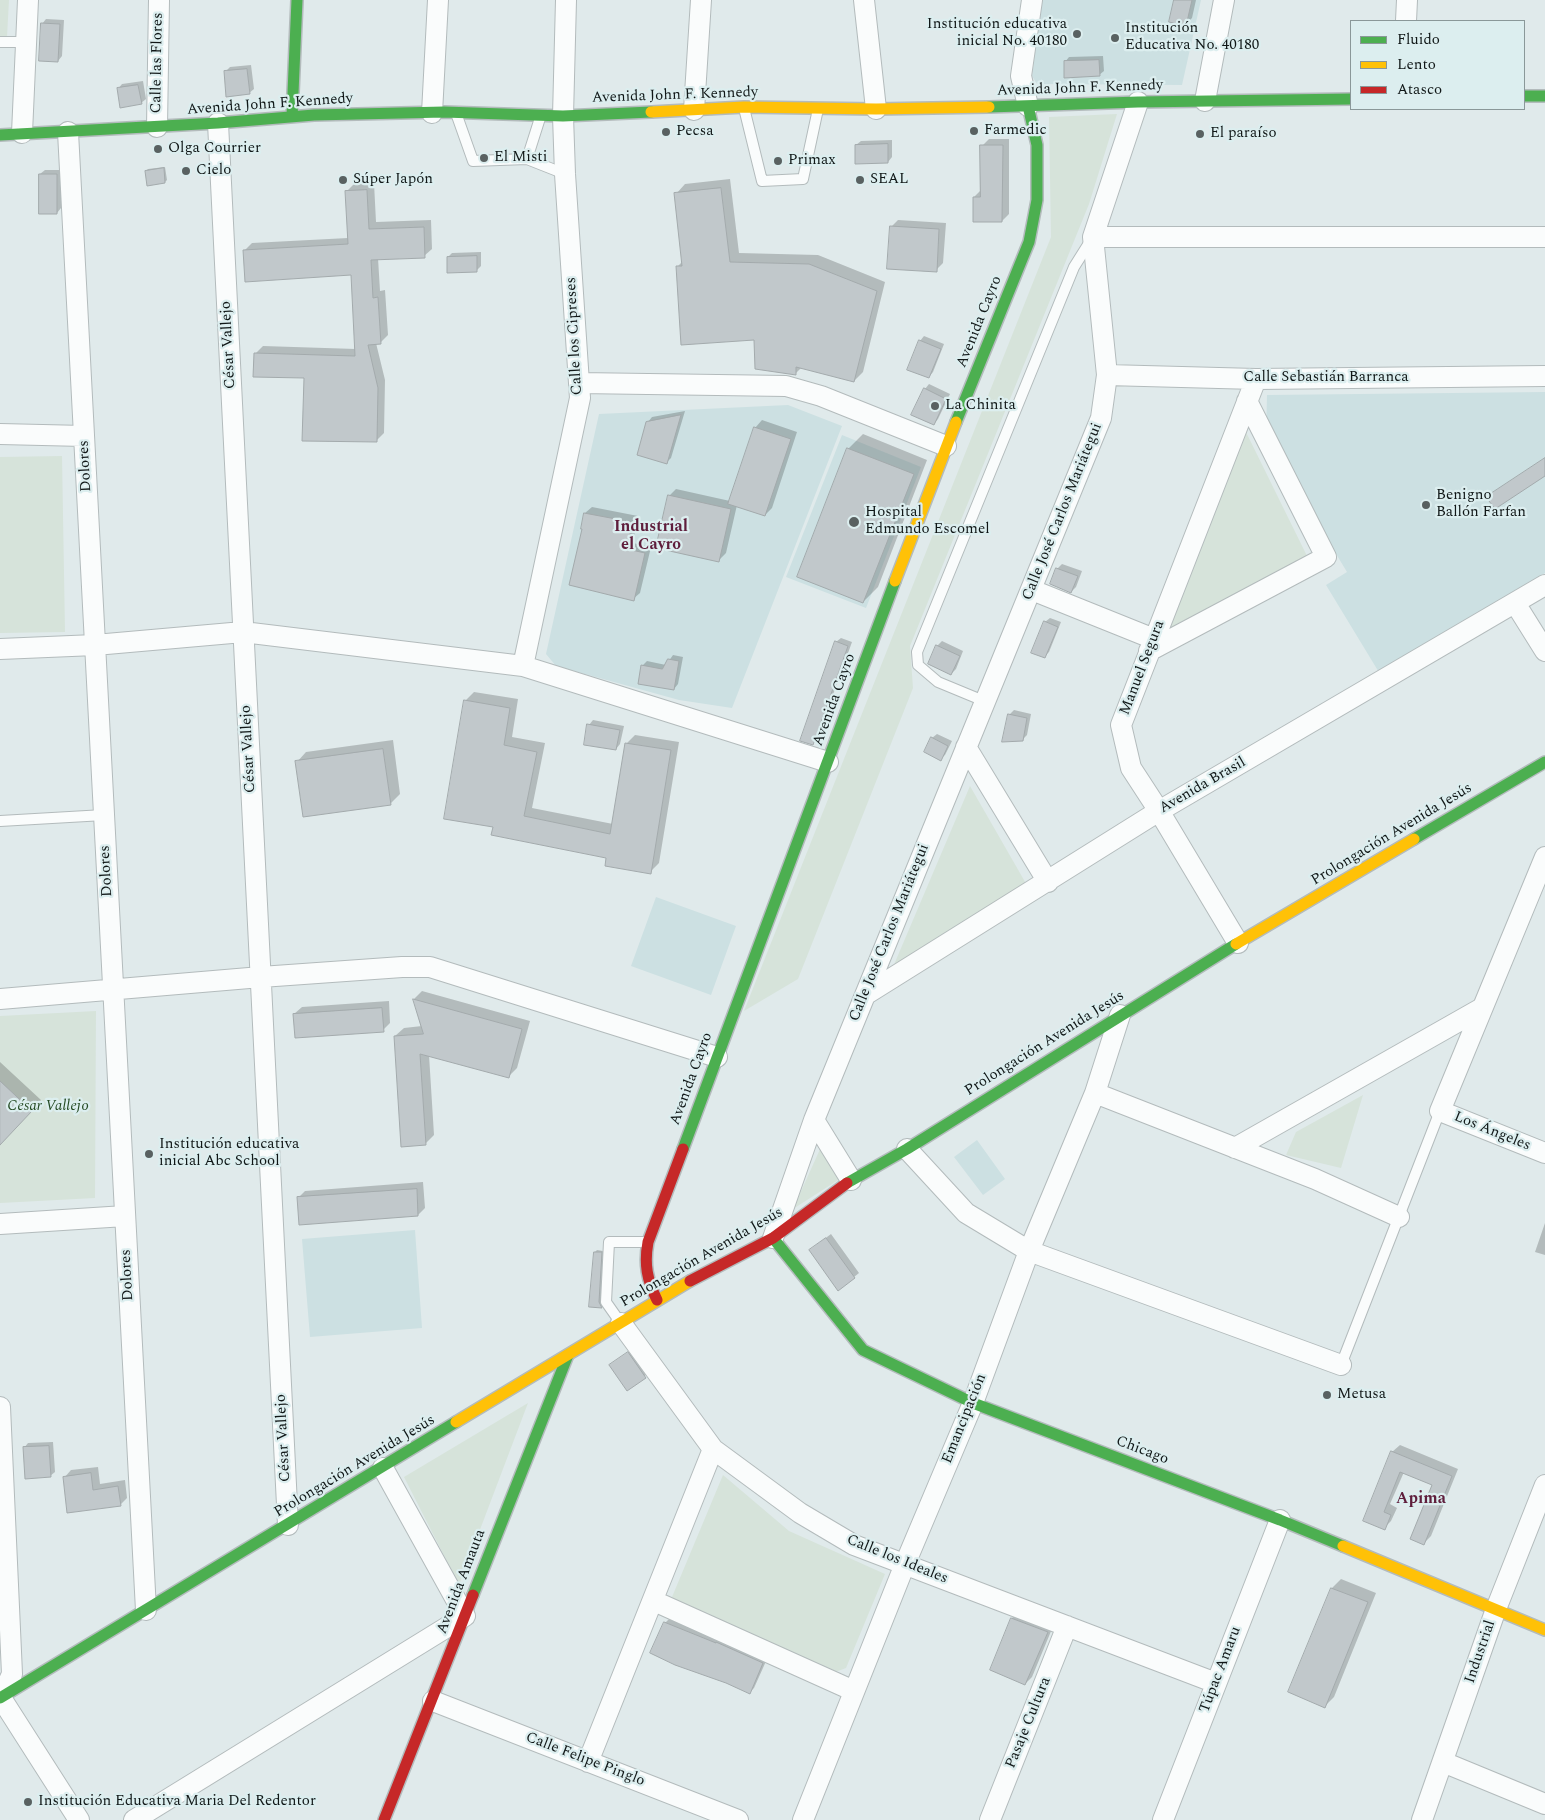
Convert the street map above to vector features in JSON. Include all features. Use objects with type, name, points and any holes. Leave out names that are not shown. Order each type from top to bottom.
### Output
[{"type":"main road","points":[[292,116],[297,0]]},
{"type":"main road","points":[[1525,96],[1545,96]]},
{"type":"main road","name":"Avenida John F. Kennedy","points":[[0,135],[218,123],[292,116],[455,112],[563,116],[744,107],[1028,106],[1138,102],[1350,99]]},
{"type":"main road","name":"Avenida Cayro","points":[[658,1300],[649,1285],[646,1273],[645,1257],[648,1242],[946,446],[1029,242],[1037,200],[1037,145],[1028,106]]},
{"type":"main road","name":"Prolongación Avenida Jesús","points":[[0,1698],[568,1356],[680,1286],[773,1238],[851,1180],[907,1149],[1238,943],[1545,762]]},
{"type":"main road","name":"Chicago","points":[[773,1238],[863,1350],[973,1403],[1280,1520],[1545,1630]]},
{"type":"main road","name":"Avenida Amauta","points":[[384,1820],[568,1356]]},
{"type":"street","points":[[22,133],[28,0]]},
{"type":"street","name":"Calle las Flores","points":[[157,126],[159,0]]},
{"type":"street","points":[[432,113],[438,0]]},
{"type":"street","name":"Calle los Cipreses","points":[[523,666],[580,398],[565,174],[563,116],[566,0]]},
{"type":"street","points":[[694,110],[701,0]]},
{"type":"street","points":[[864,0],[876,108]]},
{"type":"street","points":[[1028,106],[1021,76],[1032,0]]},
{"type":"street","points":[[1205,101],[1224,0]]},
{"type":"street","points":[[1406,20],[1407,0]]},
{"type":"street","points":[[1138,102],[1093,238],[1545,237]]},
{"type":"street","name":"César Vallejo","points":[[218,123],[288,1525]]},
{"type":"street","name":"Dolores","points":[[68,132],[146,1610]]},
{"type":"street","name":"Calle José Carlos Mariátegui","points":[[773,1238],[814,1120],[1101,418],[1107,375],[1093,238]]},
{"type":"street","name":"Calle Sebastián Barranca","points":[[1107,375],[1256,379],[1545,376]]},
{"type":"street","name":"Manuel Segura","points":[[1238,943],[1131,768],[1121,725],[1256,379]]},
{"type":"street","points":[[579,383],[786,386],[821,396],[946,446]]},
{"type":"street","points":[[1032,590],[1151,645],[1326,557],[1247,401]]},
{"type":"street","points":[[0,434],[84,436]]},
{"type":"street","name":"Avenida Brasil","points":[[865,995],[1159,811],[1545,586]]},
{"type":"street","points":[[1515,603],[1545,651]]},
{"type":"street","points":[[0,649],[95,645],[243,632],[523,666],[828,762]]},
{"type":"street","points":[[966,747],[1048,882]]},
{"type":"street","points":[[1440,1112],[1545,857]]},
{"type":"street","points":[[0,999],[261,977],[402,967],[430,967],[717,1057]]},
{"type":"street","points":[[1235,1148],[1482,1008]]},
{"type":"street","name":"Emancipación","points":[[803,1820],[904,1564],[973,1403],[1029,1251],[1095,1093],[1120,1015]]},
{"type":"street","points":[[1095,1093],[1315,1179],[1399,1218]]},
{"type":"street","name":"Los Ángeles","points":[[1440,1112],[1545,1153]]},
{"type":"street","points":[[814,1120],[851,1180]]},
{"type":"street","points":[[907,1149],[966,1213],[1029,1251],[1341,1365]]},
{"type":"street","points":[[0,1224],[125,1216]]},
{"type":"street","name":"Calle los Ideales","points":[[620,1323],[713,1449],[800,1513],[854,1545],[1216,1683]]},
{"type":"street","points":[[0,1407],[12,1674],[0,1698],[79,1820]]},
{"type":"street","points":[[588,1762],[654,1601],[713,1449]]},
{"type":"street","points":[[134,1820],[465,1616],[383,1468]]},
{"type":"street","name":"Industrial","points":[[1422,1820],[1496,1609],[1545,1485]]},
{"type":"street","name":"Túpac Amaru","points":[[1163,1820],[1280,1520]]},
{"type":"street","points":[[654,1601],[854,1691]]},
{"type":"street","name":"Pasaje Cultura","points":[[990,1820],[1067,1626]]},
{"type":"street","name":"Calle Felipe Pinglo","points":[[432,1701],[738,1820]]},
{"type":"street","points":[[1443,1762],[1545,1804]]},
{"type":"lane","points":[[0,42],[26,42]]},
{"type":"lane","points":[[744,107],[762,181],[803,179],[818,108]]},
{"type":"lane","points":[[455,112],[473,161],[527,159],[565,174]]},
{"type":"lane","points":[[527,159],[541,115]]},
{"type":"lane","points":[[984,701],[938,682],[918,665],[917,652],[1074,268],[1093,238]]},
{"type":"lane","points":[[0,821],[104,815]]},
{"type":"lane","points":[[1341,1365],[1440,1112]]},
{"type":"lane","points":[[620,1323],[606,1302],[609,1242],[648,1242]]},
{"type":"shaded area","name":"Institución Educativa No. 40180","points":[[1042,0],[1201,0],[1182,85],[1037,84],[1032,76]]},
{"type":"shaded area","name":"Benigno Ballón Farfan","points":[[1545,392],[1545,573],[1380,674],[1326,585],[1347,572],[1266,438],[1267,395]]},
{"type":"shaded area","points":[[788,405],[842,426],[732,708],[679,700],[556,666],[546,654],[599,414]]},
{"type":"shaded area","name":"Hospital Edmundo Escomel","points":[[842,435],[921,467],[866,608],[786,577]]},
{"type":"shaded area","points":[[656,897],[736,926],[711,995],[631,966]]},
{"type":"shaded area","points":[[977,1140],[1005,1179],[983,1195],[954,1157]]},
{"type":"shaded area","points":[[415,1230],[422,1328],[310,1337],[302,1239]]},
{"type":"green space","points":[[0,0],[9,0],[7,37],[0,36]]},
{"type":"green space","points":[[1117,114],[1089,204],[910,646],[913,688],[798,979],[744,1011],[1051,237],[1049,117]]},
{"type":"green space","points":[[1243,426],[1308,558],[1165,633]]},
{"type":"green space","points":[[62,456],[65,632],[0,633],[0,457]]},
{"type":"green space","points":[[970,786],[1028,887],[893,967]]},
{"type":"green space","name":"César Vallejo","points":[[96,1011],[95,1198],[0,1203],[0,1016]]},
{"type":"green space","points":[[1363,1095],[1341,1168],[1286,1155],[1296,1132]]},
{"type":"green space","points":[[821,1147],[846,1175],[793,1209]]},
{"type":"green space","points":[[528,1403],[459,1585],[404,1477]]},
{"type":"green space","points":[[723,1475],[789,1531],[885,1574],[846,1668],[833,1673],[682,1609],[672,1597]]},
{"type":"building","points":[[1174,0],[1192,0],[1186,26],[1169,22]]},
{"type":"building","points":[[41,23],[60,24],[58,62],[39,61]]},
{"type":"building","points":[[1099,60],[1100,76],[1064,78],[1064,61]]},
{"type":"building","points":[[247,69],[250,94],[226,97],[224,71]]},
{"type":"building","points":[[138,85],[142,104],[120,108],[117,88]]},
{"type":"building","points":[[888,144],[888,163],[855,164],[855,145]]},
{"type":"building","points":[[980,145],[1003,145],[1002,222],[973,222],[973,197],[980,197]]},
{"type":"building","points":[[164,168],[165,183],[147,186],[145,171]]},
{"type":"building","points":[[39,174],[57,174],[57,214],[39,214]]},
{"type":"building","points":[[721,188],[730,262],[809,264],[877,291],[854,382],[796,367],[796,375],[755,369],[754,340],[681,345],[676,266],[682,266],[674,193]]},
{"type":"building","points":[[367,190],[369,229],[424,227],[425,258],[371,260],[373,298],[378,297],[381,344],[368,345],[378,388],[377,442],[302,441],[304,378],[253,377],[254,353],[355,356],[351,275],[245,282],[243,250],[348,244],[345,191]]},
{"type":"building","points":[[890,226],[939,229],[937,272],[887,269]]},
{"type":"building","points":[[477,256],[477,272],[447,273],[447,257]]},
{"type":"building","points":[[919,340],[941,349],[929,378],[907,370]]},
{"type":"building","points":[[924,388],[946,399],[934,425],[911,415]]},
{"type":"building","points":[[681,415],[667,464],[637,455],[646,422]]},
{"type":"building","points":[[754,427],[791,439],[765,516],[728,504]]},
{"type":"building","name":"Hospital Edmundo Escomel","points":[[847,448],[914,474],[863,603],[797,577]]},
{"type":"building","points":[[1545,458],[1545,476],[1495,509],[1486,497]]},
{"type":"building","points":[[668,495],[731,509],[719,562],[656,548]]},
{"type":"building","points":[[584,513],[632,522],[627,549],[645,553],[634,601],[569,585]]},
{"type":"building","points":[[1056,568],[1078,576],[1071,593],[1050,584]]},
{"type":"building","points":[[1044,621],[1058,627],[1045,658],[1031,653]]},
{"type":"building","points":[[835,641],[848,646],[813,745],[800,741]]},
{"type":"building","points":[[936,645],[960,656],[951,675],[928,664]]},
{"type":"building","points":[[668,659],[679,661],[674,690],[638,684],[641,665],[662,669]]},
{"type":"building","points":[[464,700],[510,708],[504,745],[537,752],[524,816],[610,834],[625,743],[671,750],[651,874],[605,866],[606,858],[491,835],[493,827],[444,819]]},
{"type":"building","points":[[1008,714],[1027,718],[1023,741],[1002,742]]},
{"type":"building","points":[[587,724],[620,730],[616,750],[584,745]]},
{"type":"building","points":[[931,737],[948,746],[941,761],[924,752]]},
{"type":"building","points":[[383,749],[391,805],[303,817],[295,761]]},
{"type":"building","points":[[413,999],[522,1029],[509,1078],[420,1054],[426,1145],[401,1147],[394,1036],[423,1034]]},
{"type":"building","points":[[382,1008],[384,1032],[295,1038],[293,1014]]},
{"type":"building","points":[[0,1081],[32,1111],[0,1145]]},
{"type":"building","points":[[417,1189],[418,1216],[299,1225],[297,1197]]},
{"type":"building","points":[[826,1238],[855,1278],[838,1291],[809,1250]]},
{"type":"building","points":[[594,1252],[602,1252],[599,1302],[602,1308],[589,1307]]},
{"type":"building","points":[[628,1352],[646,1378],[627,1391],[609,1365]]},
{"type":"building","points":[[49,1446],[51,1477],[25,1479],[23,1447]]},
{"type":"building","points":[[1391,1451],[1452,1476],[1424,1545],[1410,1539],[1432,1485],[1400,1472],[1384,1512],[1391,1515],[1385,1530],[1363,1521]]},
{"type":"building","points":[[91,1473],[93,1490],[118,1486],[121,1506],[67,1513],[63,1477]]},
{"type":"building","points":[[1331,1588],[1368,1602],[1325,1708],[1288,1692]]},
{"type":"building","points":[[1011,1618],[1048,1632],[1025,1685],[990,1670]]},
{"type":"building","points":[[664,1622],[763,1663],[750,1694],[726,1683],[675,1665],[650,1653]]},
{"type":"traffic: fast","points":[[292,116],[297,0]]},
{"type":"traffic: fast","points":[[1525,96],[1545,96]]},
{"type":"traffic: fast","points":[[989,107],[1138,102],[1350,99]]},
{"type":"traffic: fast","points":[[956,422],[1029,242],[1037,200],[1037,145],[1028,106]]},
{"type":"traffic: fast","points":[[0,135],[218,123],[314,115],[444,112],[563,116],[651,112]]},
{"type":"traffic: fast","points":[[683,1149],[895,581]]},
{"type":"traffic: fast","points":[[1414,839],[1545,762]]},
{"type":"traffic: fast","points":[[847,1183],[907,1149],[1236,944]]},
{"type":"traffic: fast","points":[[773,1238],[863,1350],[973,1403],[1280,1520],[1343,1546]]},
{"type":"traffic: fast","points":[[473,1595],[568,1355]]},
{"type":"traffic: fast","points":[[0,1698],[456,1422]]},
{"type":"traffic: slow","points":[[651,112],[744,107],[876,109],[989,107]]},
{"type":"traffic: slow","points":[[895,581],[956,422]]},
{"type":"traffic: slow","points":[[1236,944],[1414,839]]},
{"type":"traffic: slow","points":[[456,1422],[690,1281]]},
{"type":"traffic: slow","points":[[1343,1546],[1545,1630]]},
{"type":"traffic: jam","points":[[657,1300],[647,1272],[648,1242],[683,1149]]},
{"type":"traffic: jam","points":[[690,1281],[773,1238],[847,1183]]},
{"type":"traffic: jam","points":[[384,1820],[473,1595]]},
{"type":"place","name":"Institución educativa inicial No. 40180","points":[[1077,34]]},
{"type":"place","name":"Institución Educativa No. 40180","points":[[1115,38]]},
{"type":"place","name":"Farmedic","points":[[974,131]]},
{"type":"place","name":"Pecsa","points":[[666,132]]},
{"type":"place","name":"El paraíso","points":[[1200,134]]},
{"type":"place","name":"Olga Courrier","points":[[158,149]]},
{"type":"place","name":"El Misti","points":[[484,158]]},
{"type":"place","name":"Primax","points":[[778,161]]},
{"type":"place","name":"Cielo","points":[[186,171]]},
{"type":"place","name":"Súper Japón","points":[[343,180]]},
{"type":"place","name":"SEAL","points":[[860,180]]},
{"type":"place","name":"La Chinita","points":[[935,406]]},
{"type":"place","name":"Benigno Ballón Farfan","points":[[1426,505]]},
{"type":"place","name":"Hospital Edmundo Escomel","points":[[854,522]]},
{"type":"place","name":"Institución educativa inicial Abc School","points":[[149,1154]]},
{"type":"place","name":"Metusa","points":[[1327,1395]]},
{"type":"place","name":"Institución Educativa Maria Del Redentor","points":[[28,1802]]},
{"type":"district","name":"Industrial el Cayro","points":[[651,537]]},
{"type":"district","name":"Apima","points":[[1421,1500]]}]
